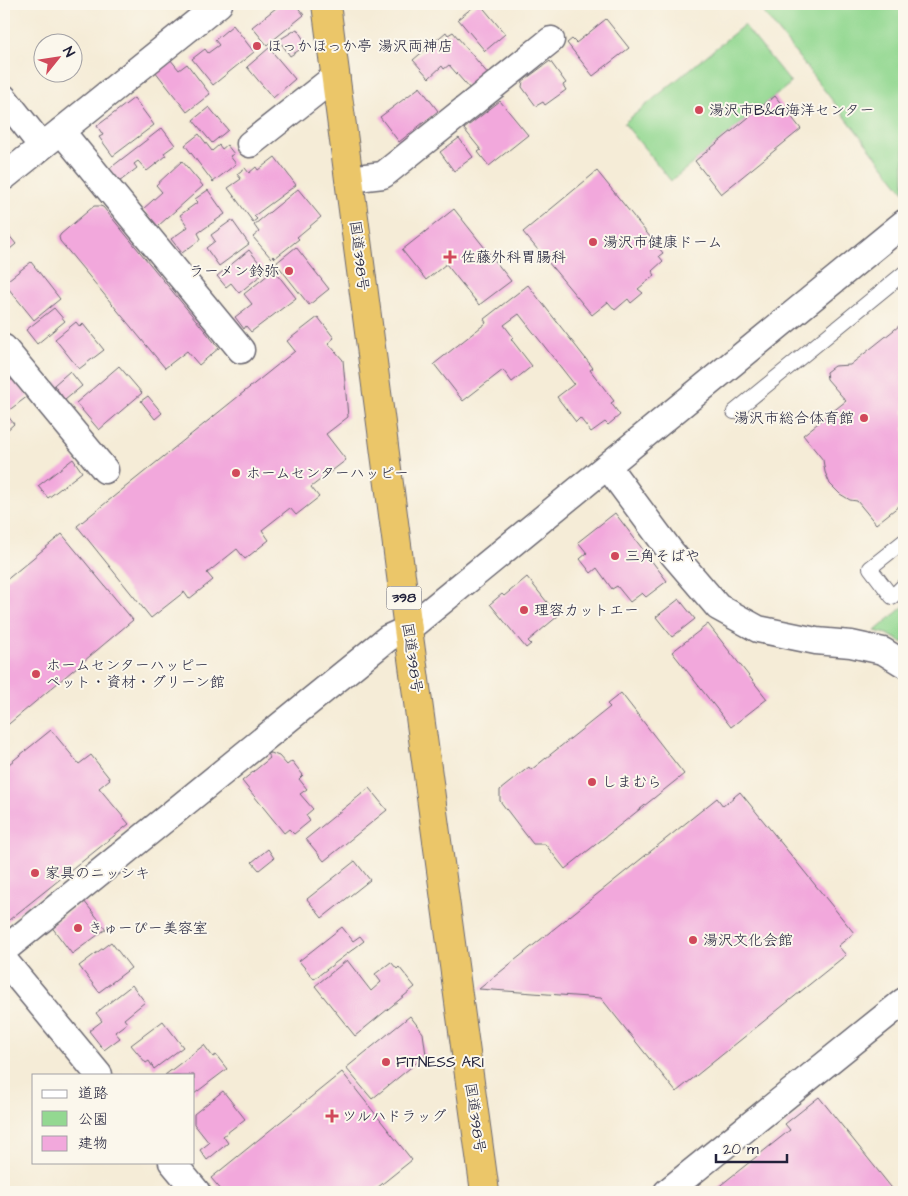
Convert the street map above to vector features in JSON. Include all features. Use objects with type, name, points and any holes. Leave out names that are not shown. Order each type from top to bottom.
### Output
[{"type":"highway","name":"国道398号","points":[[326,4],[408,629],[485,1192]]},
{"type":"street","points":[[4,177],[219,4]]},
{"type":"street","points":[[349,179],[382,174],[551,40]]},
{"type":"street","points":[[250,144],[336,76]]},
{"type":"street","points":[[4,98],[52,139],[241,350]]},
{"type":"street","points":[[4,950],[388,638],[408,629],[904,223]]},
{"type":"street","points":[[4,348],[105,470]]},
{"type":"street","points":[[608,467],[671,552],[718,607],[758,629],[816,641],[851,644],[883,651],[904,664]]},
{"type":"street","points":[[4,960],[98,1074]]},
{"type":"street","points":[[667,1192],[904,1001]]},
{"type":"street","points":[[174,1164],[197,1192]]},
{"type":"lane","points":[[734,412],[904,273]]},
{"type":"lane","points":[[904,541],[870,568],[892,596],[904,585]]},
{"type":"green space","points":[[757,4],[904,4],[904,192]]},
{"type":"green space","name":"湯沢市B&G海洋センター","points":[[744,25],[791,83],[671,181],[624,123]]},
{"type":"green space","points":[[904,606],[904,643],[887,634],[875,631]]},
{"type":"building","points":[[281,4],[295,4],[304,15],[267,45],[252,27]]},
{"type":"building","points":[[477,4],[480,4],[505,34],[485,51],[458,19]]},
{"type":"building","points":[[606,19],[629,48],[593,76],[567,43],[572,39],[576,43]]},
{"type":"building","points":[[233,25],[254,52],[213,85],[192,59],[205,49],[208,53],[219,45],[215,40]]},
{"type":"building","points":[[297,29],[307,45],[290,56],[279,40]]},
{"type":"building","points":[[446,32],[448,35],[453,32],[489,75],[471,90],[449,65],[444,69],[442,66],[429,78],[413,60]]},
{"type":"building","points":[[269,48],[295,79],[273,98],[247,67]]},
{"type":"building","points":[[170,59],[179,70],[187,64],[210,94],[187,112],[155,71]]},
{"type":"building","points":[[550,61],[566,83],[563,85],[566,90],[545,105],[543,102],[536,106],[522,87],[523,81]]},
{"type":"building","points":[[420,87],[438,111],[399,142],[380,117]]},
{"type":"building","points":[[775,96],[801,129],[721,194],[695,161]]},
{"type":"building","points":[[134,98],[154,125],[113,156],[99,137],[103,135],[97,126]]},
{"type":"building","points":[[500,101],[528,135],[489,166],[478,152],[481,150],[464,129]]},
{"type":"building","points":[[209,107],[228,130],[212,143],[193,120]]},
{"type":"building","points":[[162,128],[175,145],[164,153],[166,156],[147,171],[138,161],[134,164],[137,168],[119,182],[109,169]]},
{"type":"building","points":[[199,134],[212,151],[219,145],[222,149],[227,145],[234,154],[230,156],[236,164],[213,182],[185,145]]},
{"type":"building","points":[[459,138],[473,157],[454,171],[440,152]]},
{"type":"building","points":[[275,157],[296,185],[254,216],[257,219],[253,222],[228,188],[241,179],[237,174],[245,168],[249,173],[256,167],[258,170]]},
{"type":"building","points":[[182,161],[203,186],[158,226],[143,209],[162,192],[156,185]]},
{"type":"building","name":"湯沢市健康ドーム","points":[[597,171],[663,253],[659,256],[663,261],[652,271],[655,275],[638,289],[643,293],[631,303],[628,299],[615,310],[608,302],[592,315],[523,232]]},
{"type":"building","points":[[298,189],[321,217],[297,237],[299,239],[275,258],[273,256],[271,258],[253,237],[259,232],[254,225]]},
{"type":"building","points":[[208,190],[225,214],[198,233],[201,239],[182,253],[171,239],[188,227],[180,215],[198,202],[195,199]]},
{"type":"building","points":[[94,206],[103,207],[219,348],[199,365],[187,351],[165,368],[60,241],[59,237],[61,234]]},
{"type":"building","name":"佐藤外科胃腸科","points":[[454,209],[511,281],[479,305],[446,264],[426,280],[402,250]]},
{"type":"building","points":[[232,220],[249,244],[219,266],[206,248],[215,241],[211,235]]},
{"type":"building","points":[[4,229],[16,244],[4,254]]},
{"type":"building","points":[[296,247],[329,289],[309,305],[276,263]]},
{"type":"building","points":[[249,250],[266,271],[239,293],[231,283],[226,287],[217,276]]},
{"type":"building","points":[[31,262],[60,299],[34,320],[4,283]]},
{"type":"building","points":[[274,270],[296,298],[251,332],[246,326],[244,329],[235,317],[252,304],[244,294]]},
{"type":"building","points":[[528,285],[593,368],[590,370],[614,401],[611,403],[620,415],[608,425],[605,422],[591,432],[580,418],[576,422],[557,397],[574,384],[519,314],[504,325],[513,337],[511,339],[532,366],[512,382],[503,370],[463,401],[434,364],[486,323],[484,319]]},
{"type":"building","points":[[54,308],[65,321],[37,344],[26,330]]},
{"type":"building","name":"ホームセンターハッピー","points":[[318,317],[334,338],[328,343],[343,360],[348,417],[326,434],[346,460],[311,487],[319,497],[296,515],[290,508],[262,530],[269,540],[245,559],[237,549],[207,573],[213,580],[189,599],[184,592],[151,618],[77,526],[295,351],[287,341]]},
{"type":"building","points":[[76,322],[80,327],[83,324],[104,350],[79,369],[55,339]]},
{"type":"building","name":"湯沢市総合体育館","points":[[904,322],[904,502],[876,524],[857,501],[850,500],[840,494],[830,484],[823,460],[803,435],[846,401],[827,379],[826,372],[834,366],[850,365]]},
{"type":"building","points":[[119,366],[142,393],[99,430],[76,403]]},
{"type":"building","points":[[70,371],[82,386],[65,400],[54,385]]},
{"type":"building","points":[[14,378],[28,396],[8,411],[4,406],[4,385]]},
{"type":"building","points":[[148,396],[162,413],[155,419],[141,401]]},
{"type":"building","points":[[4,411],[14,424],[5,432],[8,436],[4,440]]},
{"type":"building","points":[[73,459],[82,472],[48,498],[38,486]]},
{"type":"building","name":"三角そばや","points":[[615,513],[667,581],[646,597],[642,593],[630,602],[617,586],[612,589],[597,568],[591,573],[580,559],[587,553],[578,542]]},
{"type":"building","name":"ホームセンターハッピー ペット・資材・グリーン館","points":[[62,534],[133,620],[4,728],[4,582]]},
{"type":"building","name":"理容カットエー","points":[[527,577],[558,616],[528,641],[531,644],[526,648],[490,604],[502,594],[504,596]]},
{"type":"building","points":[[679,599],[695,619],[672,637],[656,617]]},
{"type":"building","points":[[708,624],[767,699],[731,727],[672,652]]},
{"type":"building","name":"しまむら","points":[[621,693],[684,774],[565,869],[545,844],[533,844],[500,801],[500,790],[529,767],[531,770],[610,707],[607,704]]},
{"type":"building","name":"家具のニッシキ","points":[[51,730],[79,764],[91,755],[110,779],[99,788],[129,824],[4,924],[4,768]]},
{"type":"building","points":[[271,753],[279,756],[287,765],[292,761],[303,775],[299,779],[307,789],[300,794],[313,809],[306,815],[310,821],[294,834],[289,829],[284,833],[242,781],[270,758],[267,754]]},
{"type":"building","points":[[369,788],[387,810],[324,861],[306,839]]},
{"type":"building","name":"湯沢文化会館","points":[[740,792],[854,933],[838,946],[846,955],[676,1092],[601,998],[479,989],[717,798],[723,806]]},
{"type":"building","points":[[268,849],[274,858],[259,870],[252,862]]},
{"type":"building","points":[[355,861],[370,880],[322,918],[307,899]]},
{"type":"building","name":"きゅーぴー美容室","points":[[84,901],[106,929],[72,954],[51,926]]},
{"type":"building","points":[[342,927],[353,941],[360,936],[364,941],[314,979],[299,961]]},
{"type":"building","points":[[111,942],[131,968],[99,992],[79,966]]},
{"type":"building","points":[[347,960],[371,991],[381,982],[375,974],[391,962],[397,969],[399,967],[415,987],[355,1036],[315,986]]},
{"type":"building","points":[[132,985],[145,1002],[124,1019],[127,1023],[115,1032],[120,1038],[104,1050],[89,1031],[102,1021],[96,1013]]},
{"type":"building","name":"FITNESS ARI","points":[[410,1016],[423,1033],[426,1055],[372,1099],[346,1068]]},
{"type":"building","points":[[163,1021],[183,1047],[154,1069],[149,1061],[146,1063],[131,1045]]},
{"type":"building","points":[[204,1045],[213,1057],[216,1055],[227,1069],[195,1093],[195,1074],[166,1074]]},
{"type":"building","name":"ツルハドラッグ","points":[[342,1072],[412,1160],[372,1192],[223,1192],[211,1178]]},
{"type":"building","points":[[223,1091],[245,1119],[223,1136],[228,1143],[207,1160],[200,1150],[209,1143],[195,1125],[195,1113]]},
{"type":"building","points":[[819,1097],[895,1192],[712,1192],[790,1130],[785,1124]]},
{"type":"place","name":"ほっかほっか亭 湯沢両神店","points":[[257,46]]},
{"type":"place","name":"湯沢市B&G海洋センター","points":[[699,110]]},
{"type":"place","name":"湯沢市健康ドーム","points":[[593,242]]},
{"type":"place","name":"佐藤外科胃腸科","points":[[450,257]]},
{"type":"place","name":"ラーメン鈴弥","points":[[289,271]]},
{"type":"place","name":"湯沢市総合体育館","points":[[864,418]]},
{"type":"place","name":"ホームセンターハッピー","points":[[236,473]]},
{"type":"place","name":"三角そばや","points":[[615,556]]},
{"type":"place","name":"理容カットエー","points":[[524,610]]},
{"type":"place","name":"ホームセンターハッピー ペット・資材・グリーン館","points":[[36,674]]},
{"type":"place","name":"しまむら","points":[[592,782]]},
{"type":"place","name":"家具のニッシキ","points":[[35,873]]},
{"type":"place","name":"きゅーぴー美容室","points":[[78,928]]},
{"type":"place","name":"湯沢文化会館","points":[[693,940]]},
{"type":"place","name":"FITNESS ARI","points":[[386,1062]]},
{"type":"place","name":"ツルハドラッグ","points":[[332,1116]]}]
